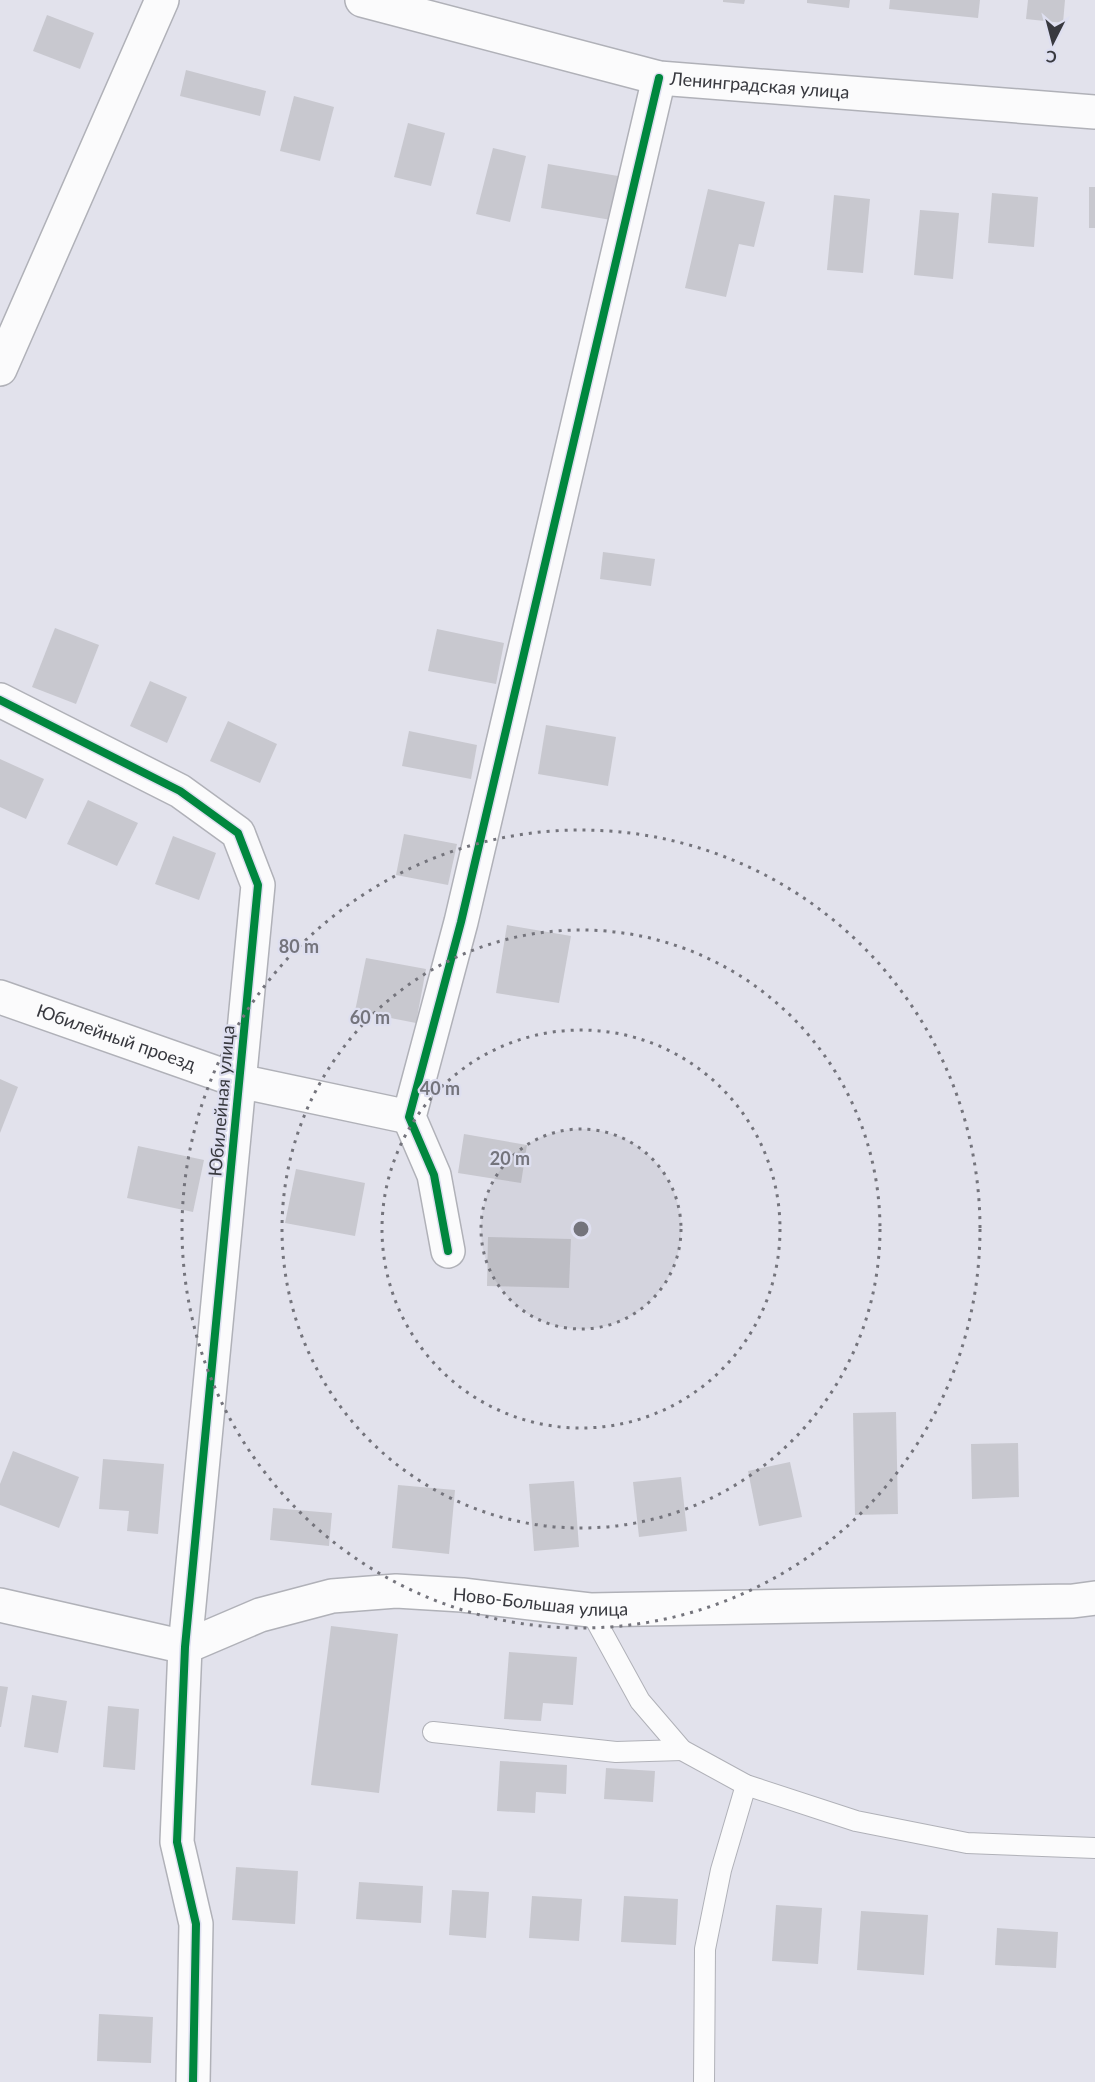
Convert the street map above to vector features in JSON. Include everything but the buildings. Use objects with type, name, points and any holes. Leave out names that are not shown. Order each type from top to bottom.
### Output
[{"type":"street","points":[[0,369],[162,0]]},
{"type":"street","name":"Ленинградская улица","points":[[362,0],[659,78],[1095,112]]},
{"type":"street","points":[[448,1251],[434,1175],[409,1117],[463,911],[659,78]]},
{"type":"street","name":"Юбилейная улица","points":[[0,700],[180,791],[238,833],[258,885],[185,1647],[177,1842],[196,1924],[192,2082]]},
{"type":"street","name":"Юбилейный проезд","points":[[0,997],[239,1081],[409,1117]]},
{"type":"street","name":"Ново-Большая улица","points":[[185,1647],[260,1615],[332,1596],[396,1591],[462,1595],[590,1610],[1061,1601],[1095,1598]]},
{"type":"street","points":[[0,1605],[185,1647]]},
{"type":"lane","points":[[590,1610],[640,1701],[682,1750],[746,1785],[856,1821],[967,1843],[1095,1848]]},
{"type":"lane","points":[[433,1732],[616,1752],[682,1750]]},
{"type":"lane","points":[[704,2082],[705,1949],[721,1870],[746,1785]]},
{"type":"cycle path","points":[[448,1251],[434,1175],[409,1117],[461,922],[659,78]]},
{"type":"cycle path","points":[[0,700],[180,791],[238,833],[258,885],[185,1647],[177,1842],[196,1924],[193,2082]]}]
